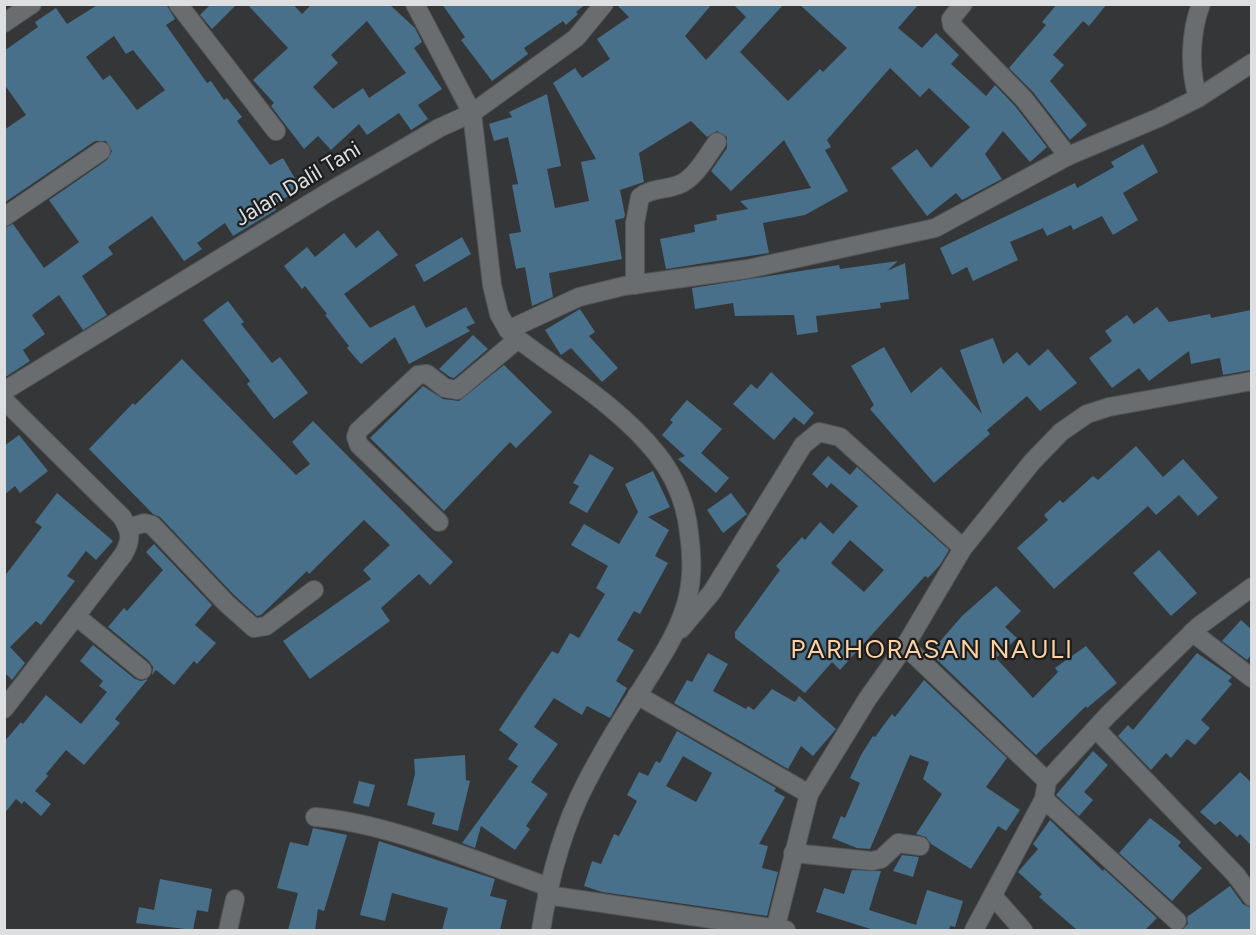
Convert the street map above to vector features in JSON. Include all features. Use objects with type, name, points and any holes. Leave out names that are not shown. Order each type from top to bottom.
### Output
[{"type":"street","points":[[178,4],[276,131]]},
{"type":"street","points":[[415,4],[472,113],[492,285],[499,314],[513,334],[587,388],[628,424],[657,454],[682,494],[692,560],[688,597],[674,637]]},
{"type":"street","name":"Jalan Dalil Tani","points":[[4,391],[327,193],[421,138],[472,113],[576,38],[604,4]]},
{"type":"street","points":[[963,4],[951,19],[952,25],[1024,99],[1068,156]]},
{"type":"street","points":[[1198,98],[1192,79],[1196,22],[1201,4]]},
{"type":"street","points":[[4,23],[29,5]]},
{"type":"street","points":[[439,522],[358,445],[356,437],[358,431],[418,375],[428,374],[445,388],[457,390],[513,334],[579,297],[635,285],[748,269],[935,228],[1068,156],[1158,118],[1198,98],[1251,63]]},
{"type":"street","points":[[635,285],[635,223],[640,196],[680,185],[691,176],[717,142]]},
{"type":"street","points":[[4,217],[101,151]]},
{"type":"street","points":[[315,817],[337,819],[383,830],[548,891],[779,930],[793,853],[809,794],[868,698],[905,646],[963,548],[1032,462],[1061,432],[1087,414],[1109,407],[1251,381]]},
{"type":"street","points":[[4,400],[122,517],[128,528],[129,544],[4,710]]},
{"type":"street","points":[[541,930],[548,891],[562,839],[585,786],[637,695],[674,637],[712,592],[774,496],[803,445],[819,432],[840,437],[963,548]]},
{"type":"street","points":[[128,528],[144,523],[152,525],[226,603],[254,628],[266,626],[314,590]]},
{"type":"street","points":[[974,930],[1046,790],[1108,715],[1192,632],[1251,587]]},
{"type":"street","points":[[76,616],[142,670]]},
{"type":"street","points":[[1192,632],[1251,678]]},
{"type":"street","points":[[905,646],[1177,921]]},
{"type":"street","points":[[637,695],[809,794]]},
{"type":"street","points":[[1097,730],[1236,875],[1251,897]]},
{"type":"street","points":[[793,853],[872,861],[881,859],[898,843],[920,846]]},
{"type":"street","points":[[993,896],[1023,930]]},
{"type":"street","points":[[228,930],[235,899]]},
{"type":"building","points":[[99,4],[166,4],[175,19],[166,25],[207,83],[211,81],[224,100],[227,98],[242,117],[237,121],[270,165],[283,158],[301,189],[273,205],[276,210],[233,236],[225,223],[197,243],[202,249],[184,261],[152,216],[108,247],[113,254],[82,276],[107,315],[83,330],[59,295],[32,315],[45,334],[23,350],[30,361],[4,378],[4,228],[13,224],[44,268],[79,242],[49,200],[107,160],[112,151],[106,141],[95,141],[4,203],[4,130],[26,115],[4,84],[4,51],[38,27],[35,22],[56,8],[67,24]],"holes":[[[114,36],[126,54],[133,50],[165,90],[137,110],[110,75],[103,80],[86,57]]]},
{"type":"building","points":[[211,4],[237,4],[212,29],[200,15]]},
{"type":"building","points":[[247,4],[293,4],[302,14],[312,4],[389,4],[415,28],[422,42],[414,48],[442,89],[418,105],[428,119],[411,130],[399,113],[367,135],[359,124],[331,150],[318,136],[304,149],[271,106],[274,103],[253,80],[288,48]],"holes":[[[367,21],[406,73],[369,98],[363,88],[333,109],[313,87],[338,63],[331,55]]]},
{"type":"building","points":[[442,4],[586,4],[566,25],[563,21],[524,48],[528,54],[492,81],[461,40],[465,37]]},
{"type":"building","points":[[616,4],[712,4],[685,36],[706,60],[746,17],[733,4],[784,4],[740,52],[788,101],[820,69],[823,72],[847,48],[799,4],[919,4],[898,28],[922,48],[936,33],[959,55],[951,64],[986,96],[995,85],[1015,106],[1047,147],[1030,162],[1003,131],[985,154],[1002,179],[962,200],[956,193],[927,216],[891,168],[917,149],[931,168],[970,127],[929,88],[920,97],[890,68],[827,140],[831,147],[825,150],[848,191],[805,215],[763,223],[769,253],[666,269],[660,239],[695,232],[694,225],[717,220],[716,215],[748,209],[740,201],[811,188],[784,140],[731,191],[711,171],[727,148],[727,137],[717,131],[707,137],[691,121],[639,153],[644,182],[620,190],[625,215],[624,218],[615,220],[622,259],[549,273],[553,297],[532,306],[525,267],[516,269],[509,234],[521,232],[512,185],[518,184],[508,137],[494,141],[489,124],[512,117],[509,112],[547,94],[561,166],[547,169],[555,208],[589,201],[581,162],[596,159],[553,83],[575,68],[582,78],[610,59],[597,39],[629,17]]},
{"type":"building","points":[[1057,4],[1107,4],[1089,26],[1083,21],[1053,55],[1064,65],[1050,81],[1087,125],[1070,140],[1033,92],[1009,68],[1046,25],[1042,22]]},
{"type":"building","points":[[1143,144],[1158,172],[1123,193],[1138,220],[1113,235],[1102,216],[1073,230],[1071,225],[1047,236],[1043,228],[1010,242],[1018,260],[973,281],[967,267],[952,275],[940,248],[1075,183],[1077,188],[1114,167],[1111,162]]},
{"type":"building","points":[[378,230],[398,255],[344,294],[370,328],[414,305],[426,328],[466,307],[475,323],[466,327],[470,331],[409,364],[395,337],[361,364],[347,348],[349,346],[305,286],[302,289],[284,266],[307,247],[315,257],[344,233],[356,248]]},
{"type":"building","points":[[462,237],[471,254],[424,282],[415,265]]},
{"type":"building","points":[[898,261],[887,271],[905,263],[909,299],[880,303],[881,308],[816,316],[818,332],[797,335],[794,315],[735,316],[733,303],[695,309],[692,288],[839,265],[840,269]]},
{"type":"building","points":[[228,301],[244,322],[241,324],[272,363],[280,357],[308,393],[274,419],[247,384],[250,381],[203,320]]},
{"type":"building","points":[[1157,307],[1169,322],[1210,314],[1211,318],[1251,310],[1251,370],[1223,375],[1220,358],[1191,364],[1189,351],[1149,381],[1139,368],[1112,388],[1089,358],[1112,341],[1105,331],[1127,315],[1134,324]]},
{"type":"building","points":[[580,309],[595,332],[589,336],[618,368],[602,382],[571,348],[561,355],[545,330]]},
{"type":"building","points":[[473,335],[488,349],[454,378],[439,369]]},
{"type":"building","points":[[993,338],[1003,364],[1017,352],[1029,366],[1048,349],[1077,383],[1040,411],[1027,396],[987,430],[990,434],[934,483],[870,409],[874,405],[851,366],[884,347],[911,393],[941,367],[982,414],[960,350]]},
{"type":"building","points":[[182,359],[296,475],[310,464],[292,442],[313,421],[453,562],[430,585],[419,574],[381,608],[390,621],[310,679],[283,641],[371,579],[363,570],[390,545],[364,520],[309,574],[307,571],[261,615],[257,616],[160,517],[153,514],[89,449],[133,403],[135,405]]},
{"type":"building","points":[[504,365],[552,412],[516,448],[510,442],[444,511],[370,438],[423,386],[443,399],[459,401]]},
{"type":"building","points":[[771,372],[814,413],[804,425],[794,417],[774,440],[733,404],[751,384],[757,389]]},
{"type":"building","points":[[687,400],[722,429],[701,453],[729,478],[716,493],[678,459],[685,456],[662,435],[673,422],[670,420]]},
{"type":"building","points":[[19,435],[48,471],[20,493],[15,486],[4,495],[4,446]]},
{"type":"building","points":[[1136,446],[1163,477],[1183,459],[1218,498],[1198,516],[1179,495],[1156,515],[1148,506],[1054,589],[1017,548],[1048,520],[1044,515],[1060,500],[1063,503],[1093,476],[1098,480]]},
{"type":"building","points":[[590,454],[614,468],[587,513],[569,503],[579,486],[573,483]]},
{"type":"building","points":[[828,456],[850,475],[857,467],[949,550],[940,565],[928,578],[925,576],[840,670],[832,662],[805,693],[735,638],[735,632],[780,570],[776,566],[802,537],[805,540],[820,522],[833,534],[858,506],[831,483],[827,488],[812,474]],"holes":[[[850,540],[884,570],[864,592],[831,563]]]},
{"type":"building","points":[[653,471],[670,507],[648,517],[669,530],[655,556],[668,563],[640,614],[634,611],[617,640],[634,650],[616,681],[627,688],[610,718],[587,706],[582,715],[554,698],[534,727],[558,744],[531,782],[548,794],[526,826],[530,829],[515,850],[481,826],[475,848],[462,843],[518,766],[508,759],[518,744],[499,730],[552,651],[558,654],[570,633],[579,638],[605,594],[596,588],[608,566],[571,545],[584,524],[619,544],[638,512],[625,484]]},
{"type":"building","points":[[57,493],[113,541],[96,560],[86,551],[67,576],[75,581],[41,625],[36,621],[10,647],[25,663],[12,680],[4,672],[4,577],[42,527],[35,522]]},
{"type":"building","points":[[731,493],[747,514],[723,533],[707,510]]},
{"type":"building","points":[[154,544],[212,605],[195,625],[216,643],[197,664],[194,661],[174,685],[156,670],[152,675],[153,667],[149,661],[108,627],[124,608],[127,611],[163,570],[146,552]]},
{"type":"building","points":[[1159,550],[1197,593],[1171,616],[1133,573]]},
{"type":"building","points":[[996,586],[1021,611],[1005,627],[1017,638],[996,658],[1033,698],[1058,672],[1055,668],[1086,646],[1117,683],[1087,708],[1086,706],[1036,755],[930,653],[962,616]]},
{"type":"building","points":[[1241,620],[1251,629],[1251,655],[1247,660],[1222,641]]},
{"type":"building","points":[[93,645],[135,679],[141,681],[148,679],[115,719],[120,723],[84,765],[66,750],[46,774],[48,776],[35,791],[51,804],[41,816],[24,801],[22,804],[16,799],[4,814],[4,742],[21,722],[23,724],[46,695],[81,724],[107,692],[99,686],[103,681],[80,661]]},
{"type":"building","points":[[708,653],[728,664],[713,691],[746,709],[748,706],[754,710],[772,689],[795,702],[799,696],[836,729],[813,756],[801,746],[788,769],[674,703],[687,680],[692,682]]},
{"type":"building","points":[[1197,653],[1232,677],[1228,681],[1232,684],[1201,720],[1210,728],[1195,745],[1187,739],[1171,758],[1166,753],[1151,770],[1118,736],[1128,725],[1133,730]]},
{"type":"building","points":[[924,680],[1007,758],[986,787],[1020,810],[1006,831],[998,826],[971,869],[931,844],[926,837],[916,834],[942,794],[923,779],[929,762],[910,755],[870,849],[857,848],[832,838],[841,816],[845,818],[860,783],[850,778],[861,755],[873,736],[875,737],[892,714],[895,717]]},
{"type":"building","points":[[677,731],[776,788],[774,791],[785,797],[759,844],[768,846],[762,868],[778,872],[767,916],[602,892],[584,886],[592,861],[601,864],[614,834],[619,836],[637,801],[627,795],[639,772],[648,776],[656,761],[660,763]],"holes":[[[683,756],[712,773],[696,802],[666,786]]]},
{"type":"building","points":[[1093,751],[1108,765],[1084,792],[1093,800],[1079,816],[1056,795]]},
{"type":"building","points":[[465,755],[466,780],[470,781],[458,831],[432,824],[435,813],[407,805],[415,774],[414,759]]},
{"type":"building","points":[[1240,772],[1251,782],[1251,845],[1240,834],[1237,837],[1220,821],[1215,825],[1200,812]]},
{"type":"building","points":[[359,781],[375,785],[369,807],[353,803]]},
{"type":"building","points":[[1150,818],[1181,842],[1178,846],[1202,868],[1172,901],[1119,853]]},
{"type":"building","points":[[1050,820],[1103,871],[1104,869],[1157,918],[1145,930],[1077,930],[1039,897],[1042,894],[1018,872],[1038,849],[1033,844]]},
{"type":"building","points":[[313,828],[347,835],[324,911],[318,909],[315,930],[288,930],[298,893],[277,888],[290,842],[308,846]]},
{"type":"building","points":[[379,841],[495,879],[490,896],[507,900],[500,930],[442,930],[448,908],[392,893],[385,921],[360,915]]},
{"type":"building","points":[[902,855],[919,857],[913,877],[893,871]]},
{"type":"building","points":[[852,870],[881,871],[869,910],[916,925],[927,890],[963,901],[955,927],[950,926],[949,930],[874,930],[816,912],[824,888],[844,894]]},
{"type":"building","points":[[160,879],[212,889],[208,912],[197,910],[193,930],[136,923],[139,907],[154,910]]},
{"type":"building","points":[[1230,886],[1243,904],[1251,908],[1251,930],[1182,930],[1188,924],[1187,917]]},
{"type":"district","name":"PARHORASAN NAULI","points":[[932,649]]}]
